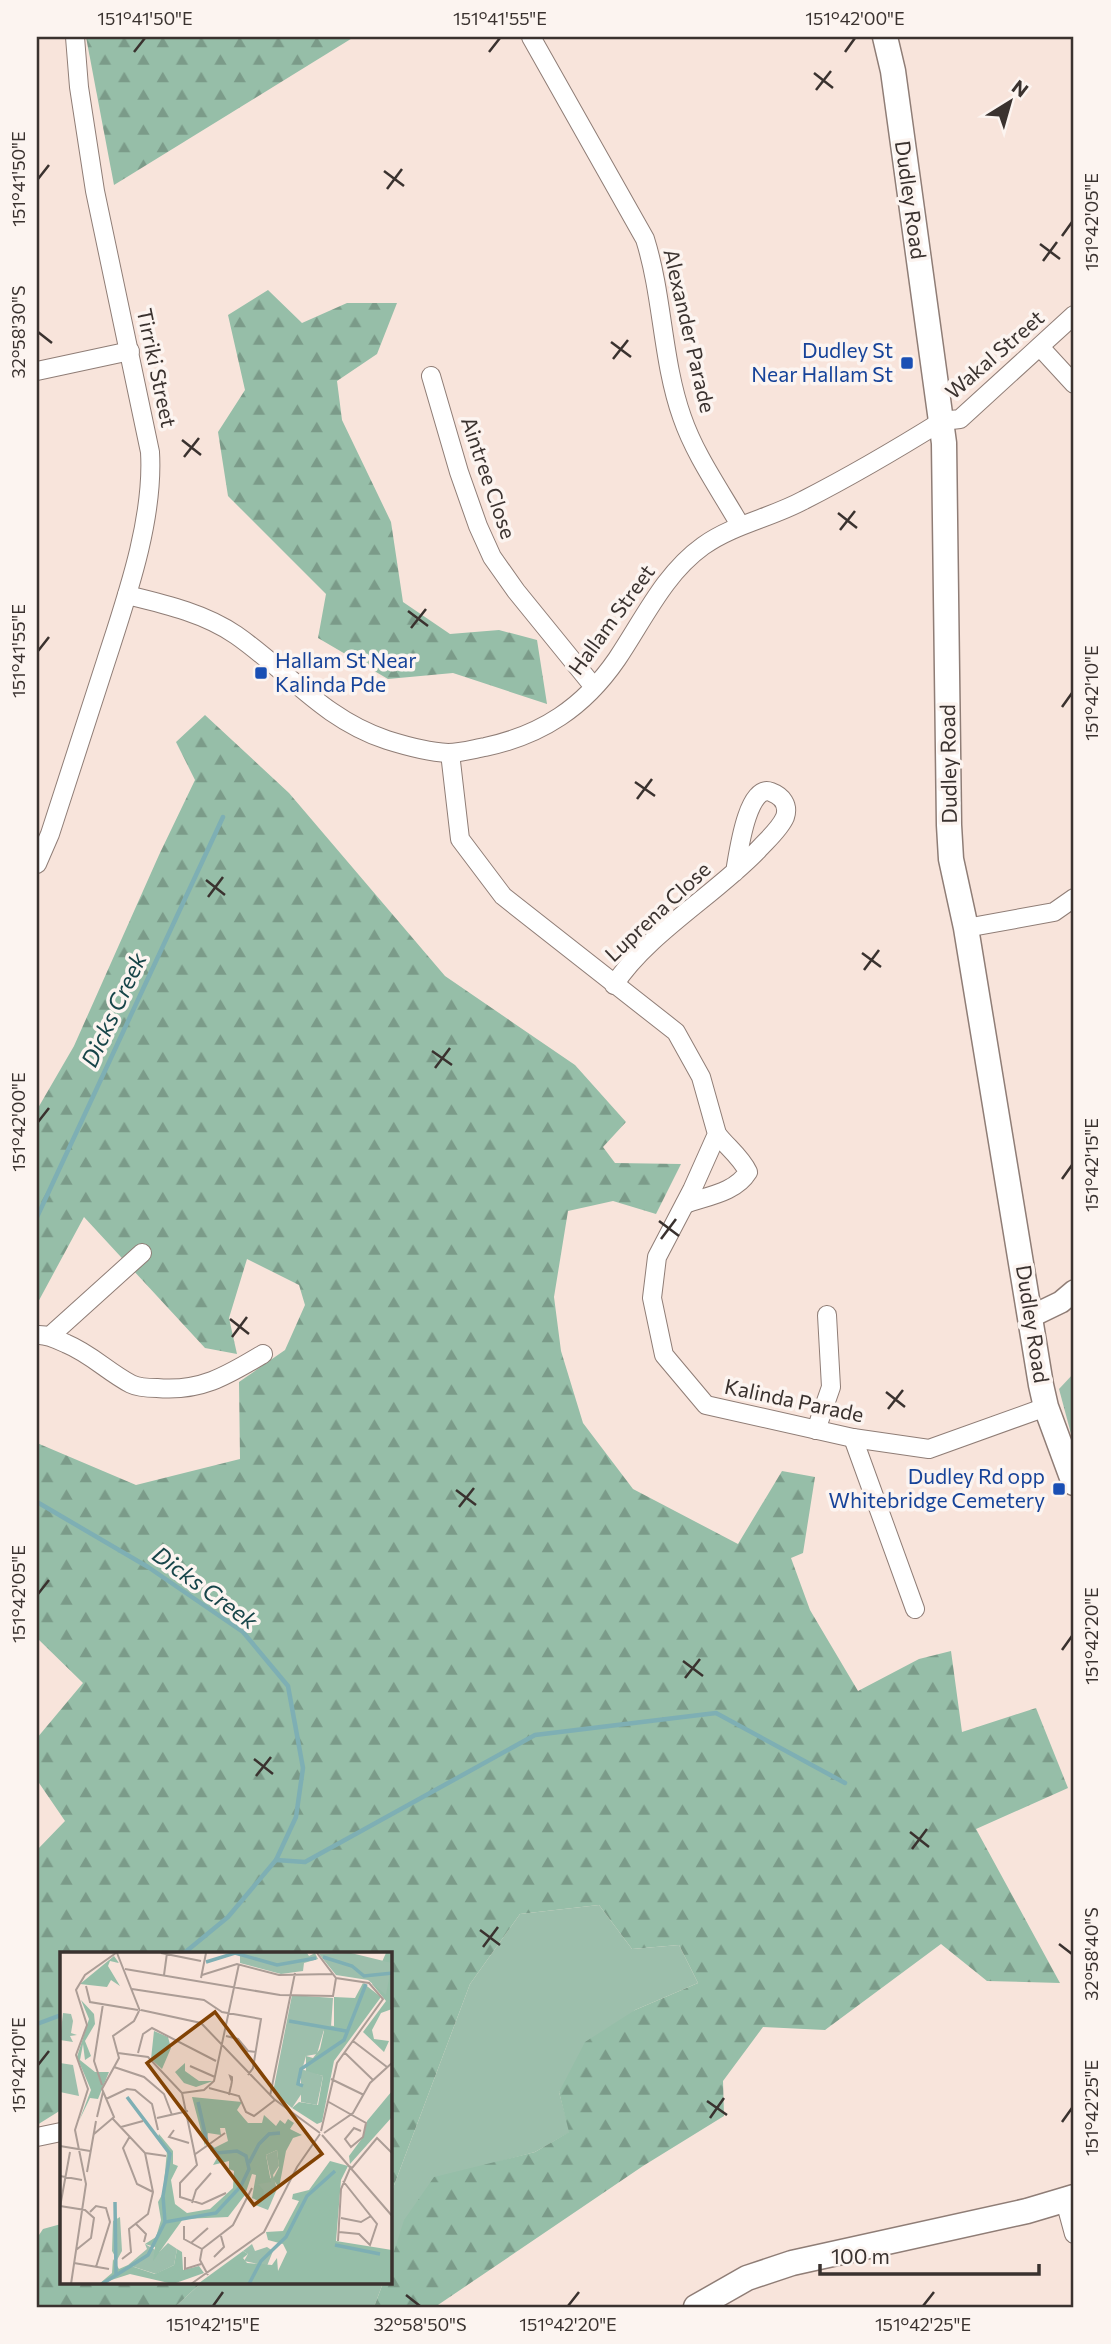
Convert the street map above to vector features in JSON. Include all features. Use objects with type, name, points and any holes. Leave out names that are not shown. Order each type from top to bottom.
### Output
[{"type":"main road","name":"Dudley Road","points":[[885,37],[942,421],[946,483],[951,859],[966,928],[1046,1407],[1074,1483]]},
{"type":"main road","points":[[696,2307],[747,2278],[792,2263],[1070,2199]]},
{"type":"street","name":"Tirriki Street","points":[[37,863],[43,831],[127,595],[150,498],[152,476],[150,452],[87,145],[75,37]]},
{"type":"street","name":"Alexander Parade","points":[[531,37],[645,239],[652,262],[673,381],[682,416],[699,453],[740,525]]},
{"type":"street","name":"Wakal Street","points":[[942,421],[960,419],[1074,315]]},
{"type":"street","points":[[1040,347],[1074,384]]},
{"type":"street","points":[[37,371],[130,352]]},
{"type":"street","name":"Aintree Close","points":[[431,376],[459,472],[492,557],[516,591],[594,687]]},
{"type":"street","name":"Hallam Street","points":[[127,595],[177,608],[235,634],[342,720],[365,732],[416,748],[450,753],[511,741],[557,720],[594,687],[616,660],[679,567],[707,543],[740,525],[765,518],[804,500],[942,421]]},
{"type":"street","points":[[450,753],[460,839],[503,896],[676,1032],[701,1077],[717,1134],[743,1161],[748,1172],[742,1181],[730,1189],[685,1204]]},
{"type":"street","name":"Luprena Close","points":[[614,985],[625,969],[651,944],[735,872]]},
{"type":"street","points":[[966,928],[1054,912],[1074,898]]},
{"type":"street","name":"Kalinda Parade","points":[[717,1134],[657,1257],[652,1298],[664,1355],[706,1405],[853,1438],[929,1449],[1046,1407]]},
{"type":"street","points":[[43,1336],[142,1253]]},
{"type":"street","points":[[1030,1317],[1061,1302],[1074,1291]]},
{"type":"street","points":[[816,1430],[831,1387],[827,1315]]},
{"type":"street","points":[[43,1336],[85,1351],[108,1371],[135,1386],[166,1389],[212,1383],[263,1354]]},
{"type":"street","points":[[853,1438],[915,1609]]},
{"type":"street","points":[[37,2137],[60,2132]]},
{"type":"street","points":[[1070,2199],[1074,2234]]},
{"type":"green space","points":[[86,37],[354,37],[114,185]]},
{"type":"green space","points":[[268,290],[302,323],[347,303],[397,303],[377,354],[337,381],[342,420],[391,522],[403,602],[450,634],[499,630],[537,640],[547,704],[453,673],[388,679],[318,638],[326,594],[228,496],[218,432],[245,390],[228,315]]},
{"type":"green space","points":[[205,715],[289,793],[445,976],[575,1065],[626,1122],[603,1147],[615,1163],[681,1164],[656,1214],[613,1201],[568,1211],[554,1297],[561,1351],[583,1423],[633,1489],[738,1544],[782,1471],[815,1477],[803,1553],[791,1558],[810,1610],[858,1691],[919,1659],[951,1651],[962,1732],[1036,1708],[1068,1788],[976,1829],[1060,1983],[987,1981],[941,1944],[825,2030],[763,2027],[723,2081],[724,2116],[643,2166],[435,2307],[374,2307],[383,2284],[392,2284],[392,2258],[404,2220],[434,2177],[535,2152],[569,2132],[559,2092],[585,2042],[635,2010],[698,1983],[679,1945],[632,1949],[599,1905],[520,1914],[470,1984],[392,2191],[392,1952],[60,1952],[60,2111],[37,2125],[37,1850],[65,1821],[37,1780],[37,1738],[83,1683],[37,1638],[37,1443],[136,1485],[240,1459],[239,1382],[285,1350],[305,1305],[299,1285],[247,1259],[229,1318],[237,1354],[205,1348],[84,1217],[37,1304],[38,1108],[74,1046],[195,780],[176,742]]},
{"type":"green space","points":[[1074,1373],[1074,1445],[1059,1389]]},
{"type":"green space","points":[[599,1905],[632,1949],[679,1945],[698,1983],[635,2010],[559,2092],[570,2132],[535,2152],[494,2163],[392,2259],[392,2191],[470,1984],[520,1914]]},
{"type":"green space","points":[[60,2224],[60,2284],[200,2284],[175,2307],[37,2307],[37,2238],[43,2229]]},
{"type":"green space","points":[[200,2284],[383,2284],[374,2307],[175,2307]]},
{"type":"waterway","name":"Dicks Creek","points":[[37,1217],[223,817]]},
{"type":"waterway","name":"Dicks Creek","points":[[37,1502],[148,1567],[243,1632],[288,1686],[303,1768],[296,1817],[276,1860],[228,1917],[185,1952]]},
{"type":"waterway","points":[[276,1860],[305,1862],[535,1735],[716,1713],[845,1783]]},
{"type":"waterway","name":"Dicks Creek","points":[[37,2024],[60,2015]]},
{"type":"place","name":"Dudley St Near Hallam St","points":[[907,363]]},
{"type":"place","name":"Hallam St Near Kalinda Pde","points":[[261,673]]},
{"type":"place","name":"Dudley Rd opp Whitebridge Cemetery","points":[[1059,1489]]}]
